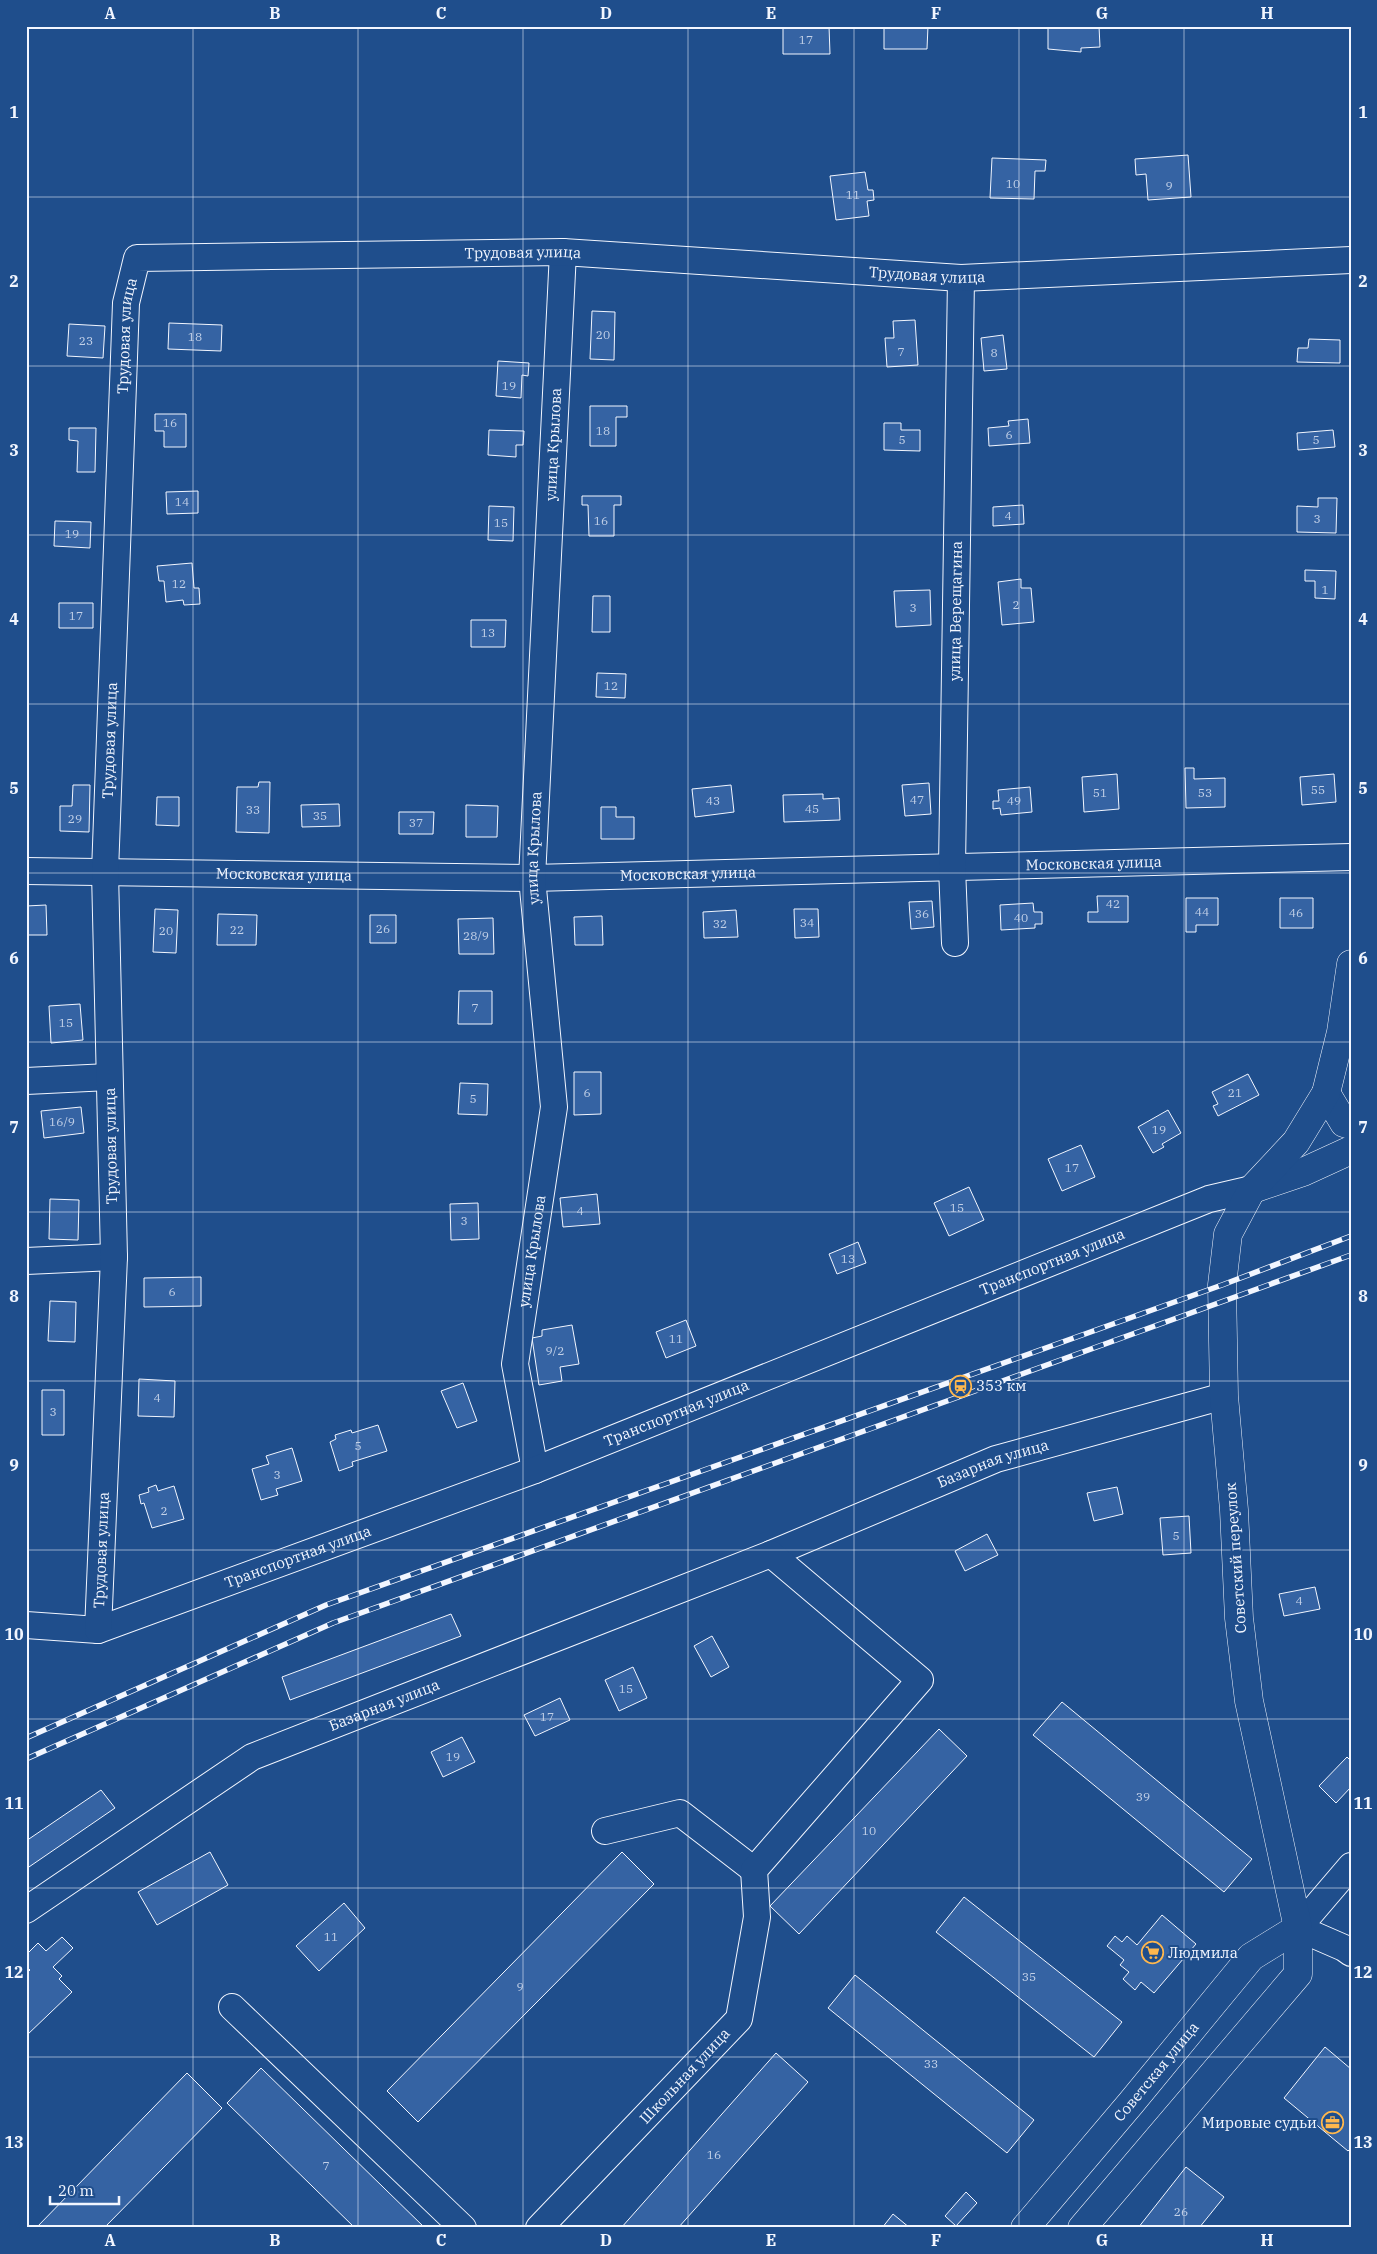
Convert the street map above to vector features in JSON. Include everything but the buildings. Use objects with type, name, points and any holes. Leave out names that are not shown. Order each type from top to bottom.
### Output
[{"type":"main road","name":"Советский переулок","points":[[1298,1928],[1249,1701],[1239,1618],[1234,1510],[1224,1396],[1222,1285],[1228,1234],[1252,1190],[1296,1142],[1326,1094],[1343,1051],[1341,1032],[1351,964]]},
{"type":"main road","points":[[1326,1094],[1344,1123],[1351,1125]]},
{"type":"main road","points":[[1252,1190],[1303,1172],[1351,1150]]},
{"type":"main road","points":[[1082,2228],[1298,1974],[1298,1928]]},
{"type":"main road","name":"Советская улица","points":[[1025,2228],[1132,2103],[1251,1957],[1298,1928]]},
{"type":"street","name":"Трудовая улица","points":[[98,1630],[114,1257],[105,872],[126,303],[137,258],[563,252],[961,278],[1351,260]]},
{"type":"street","name":"улица Крылова","points":[[535,1470],[514,1364],[554,1107],[532,878],[563,252]]},
{"type":"street","name":"улица Верещагина","points":[[955,943],[952,867],[961,278]]},
{"type":"street","name":"Московская улица","points":[[26,870],[532,878],[1351,857]]},
{"type":"street","points":[[26,1081],[109,1077]]},
{"type":"street","name":"Транспортная улица","points":[[98,1630],[535,1470],[1209,1200],[1252,1190]]},
{"type":"street","points":[[26,1261],[114,1257]]},
{"type":"street","name":"Базарная улица","points":[[26,1910],[252,1758],[771,1554],[996,1459],[1224,1396]]},
{"type":"street","points":[[605,1831],[680,1813],[754,1870],[920,1680],[771,1554]]},
{"type":"street","points":[[26,1625],[98,1630]]},
{"type":"street","name":"Советская улица","points":[[1298,1928],[1351,1866]]},
{"type":"street","name":"Школьная улица","points":[[539,2228],[739,2020],[757,1917],[754,1870]]},
{"type":"street","points":[[1298,1928],[1344,1948],[1351,1953]]},
{"type":"street","points":[[232,2007],[463,2228]]},
{"type":"railway","points":[[26,1738],[326,1605],[1222,1285],[1351,1236]]},
{"type":"railway","points":[[26,1759],[333,1623],[1351,1255]]},
{"type":"place","name":"353 км","points":[[960,1386]]},
{"type":"place","name":"Людмила","points":[[1152,1953]]},
{"type":"place","name":"Мировые судьи","points":[[1333,2123]]}]
